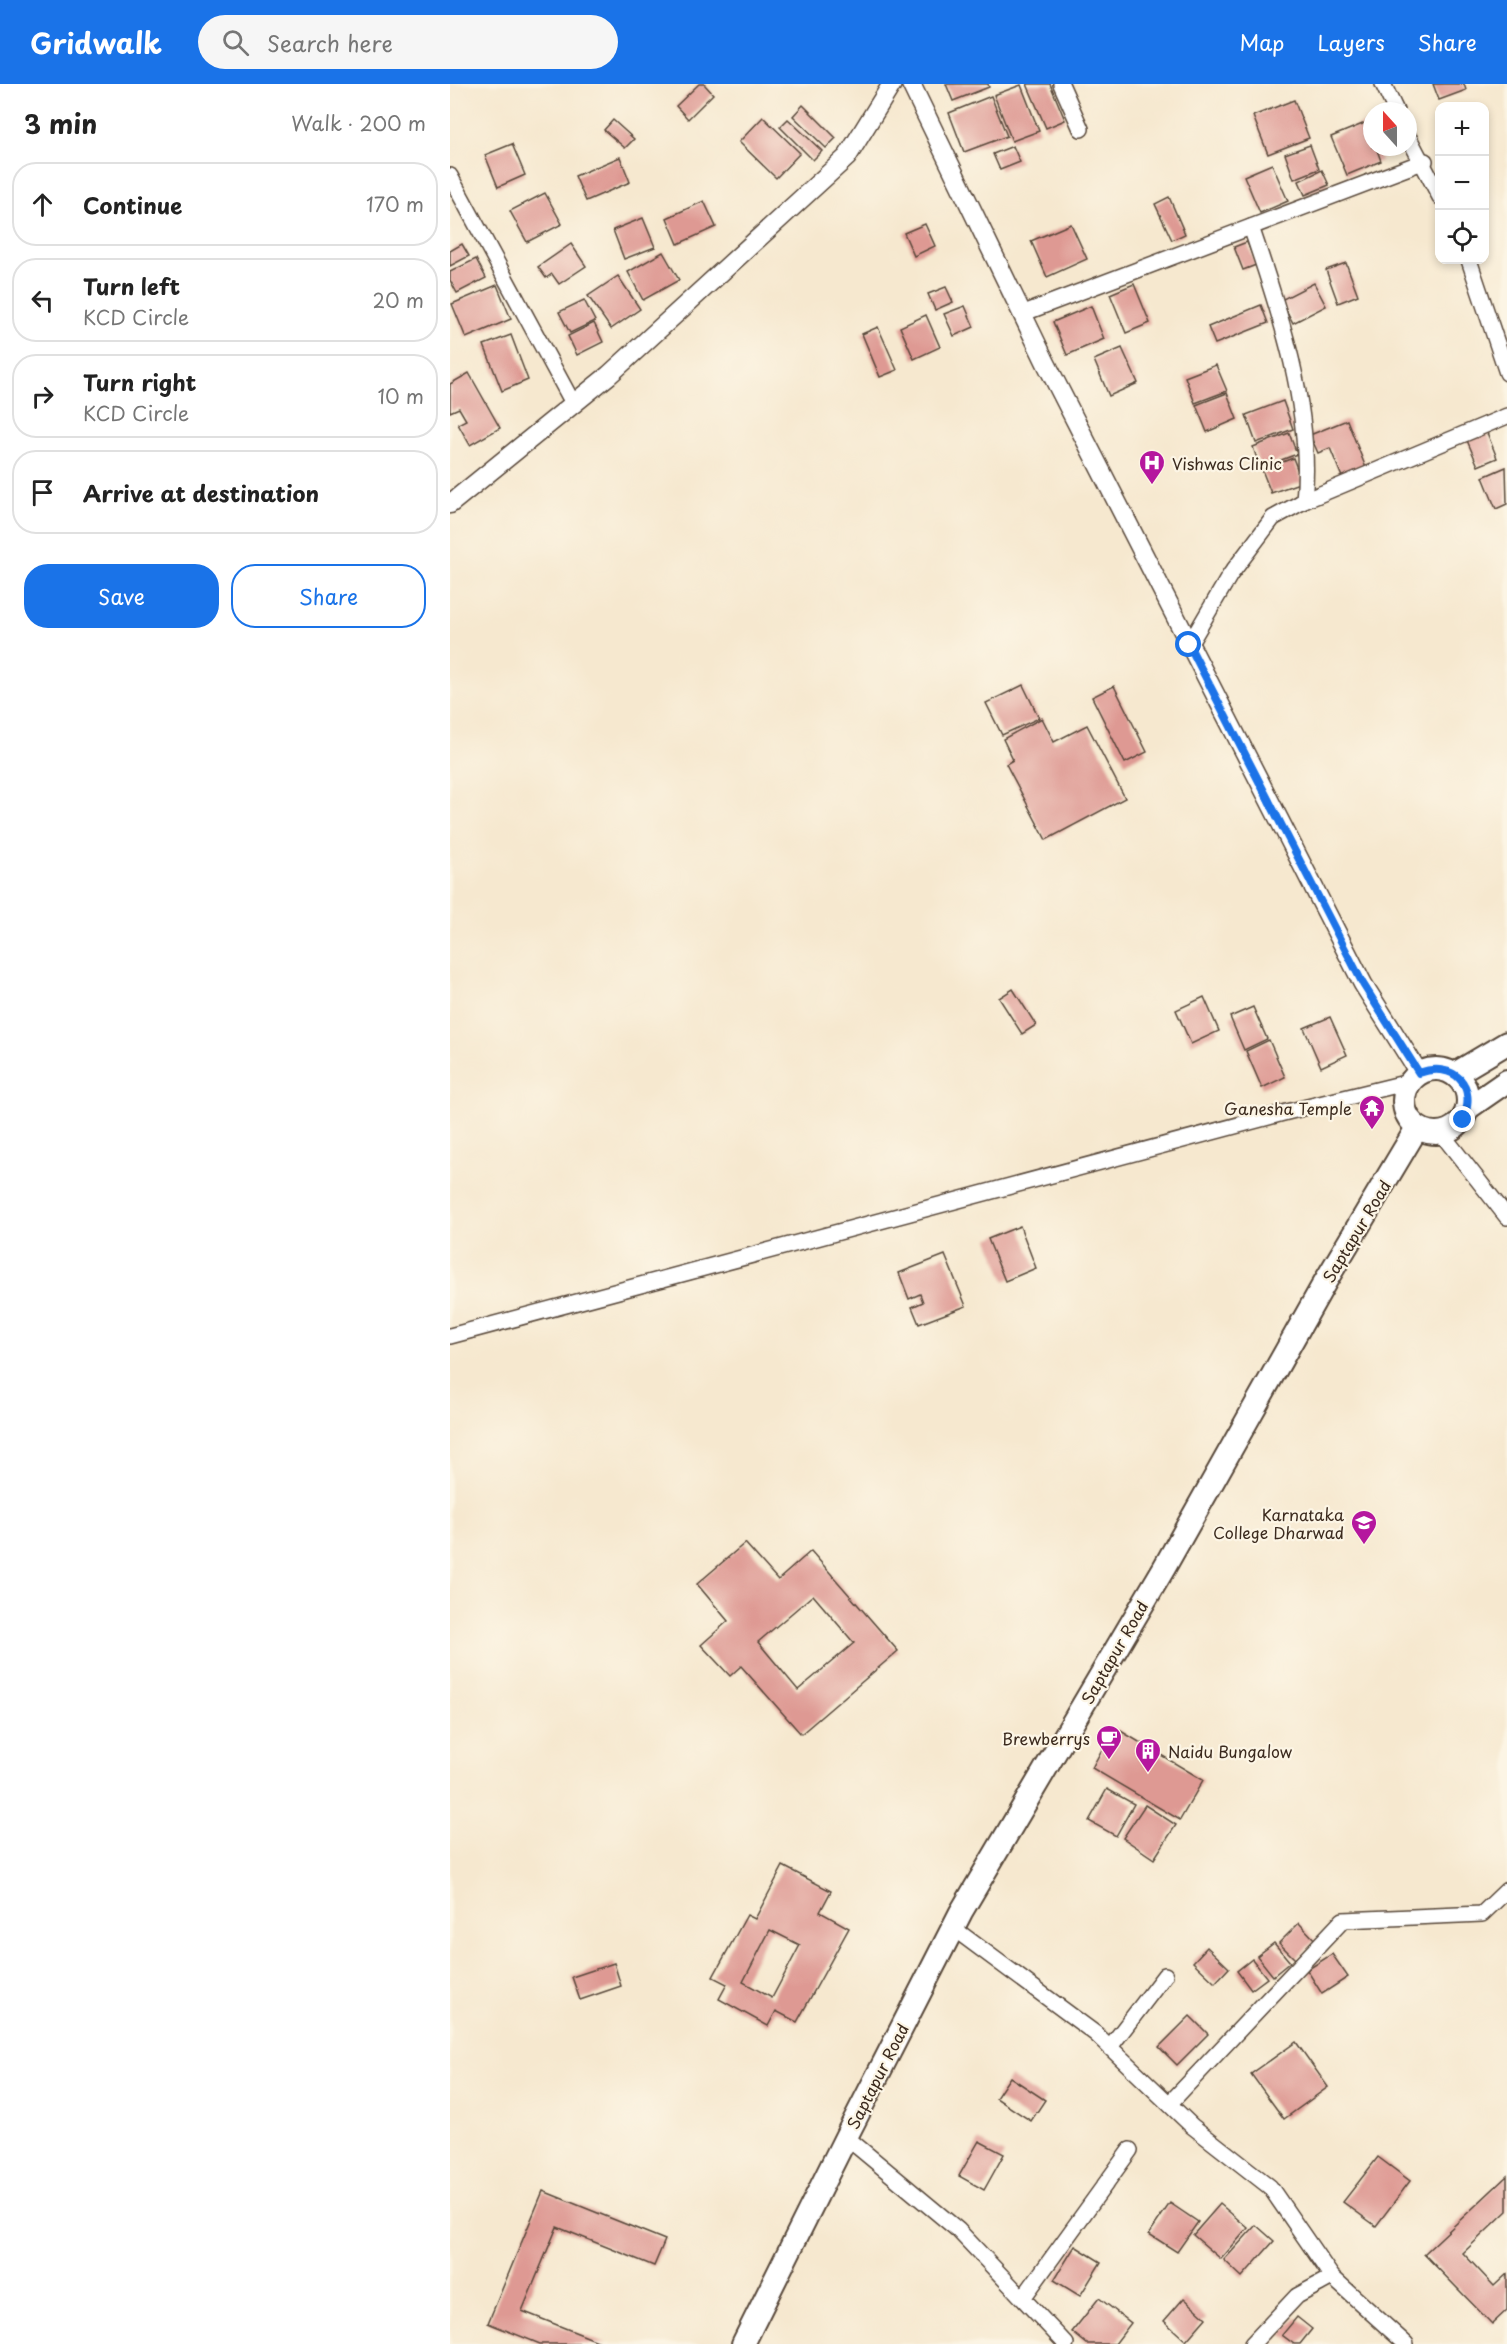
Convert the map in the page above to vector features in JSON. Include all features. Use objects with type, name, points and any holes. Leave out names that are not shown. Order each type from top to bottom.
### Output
[{"type":"main road","points":[[1455,1074],[1507,1042]]},
{"type":"main road","points":[[1437,1069],[1455,1074],[1464,1084],[1468,1096],[1468,1108],[1463,1120],[1453,1129],[1441,1133],[1428,1133],[1417,1128],[1408,1118],[1404,1106],[1404,1094],[1414,1077],[1437,1069]]},
{"type":"main road","points":[[1468,1108],[1507,1081]]},
{"type":"main road","name":"Saptapur Road","points":[[743,2344],[953,1928],[1164,1568],[1325,1282],[1417,1128]]},
{"type":"street","points":[[450,504],[609,375],[847,157],[892,84]]},
{"type":"street","points":[[450,1336],[1414,1077],[1363,984],[1046,363],[1024,313],[911,84]]},
{"type":"street","points":[[1061,84],[1080,129]]},
{"type":"street","points":[[1383,84],[1392,102]]},
{"type":"street","points":[[1417,152],[1435,187]]},
{"type":"street","points":[[1024,313],[1423,162]]},
{"type":"street","points":[[450,176],[574,405]]},
{"type":"street","points":[[1251,227],[1294,364],[1306,475],[1304,501]]},
{"type":"street","points":[[1470,264],[1507,373]]},
{"type":"street","points":[[1189,645],[1230,574],[1273,518],[1304,501],[1507,416]]},
{"type":"street","points":[[1441,1133],[1507,1217]]},
{"type":"street","points":[[1170,2103],[1343,1920],[1482,1914],[1507,1890]]},
{"type":"street","points":[[953,1928],[1096,2034],[1192,2126],[1270,2187],[1332,2277],[1406,2344]]},
{"type":"street","points":[[1110,2047],[1165,1975]]},
{"type":"street","points":[[846,2137],[958,2230],[1066,2344]]},
{"type":"street","points":[[1023,2298],[1130,2150]]},
{"type":"street","points":[[1252,2344],[1297,2296],[1332,2277]]},
{"type":"building","points":[[699,84],[704,84],[713,94],[688,119],[676,106]]},
{"type":"building","points":[[946,84],[988,84],[989,87],[953,101]]},
{"type":"building","points":[[1027,84],[1050,84],[1065,120],[1046,128]]},
{"type":"building","points":[[1433,84],[1464,84],[1466,90],[1439,100]]},
{"type":"building","points":[[1021,85],[1039,131],[1012,141],[994,95]]},
{"type":"building","points":[[991,96],[1007,136],[964,152],[949,113]]},
{"type":"building","points":[[1294,100],[1309,138],[1268,154],[1253,116]]},
{"type":"building","points":[[803,105],[836,138],[826,148],[793,116]]},
{"type":"building","points":[[763,117],[800,153],[776,178],[739,142]]},
{"type":"building","points":[[788,119],[822,151],[813,160],[780,127]]},
{"type":"building","points":[[613,120],[634,139],[625,148],[604,130]]},
{"type":"building","points":[[1363,124],[1363,156],[1379,156],[1381,161],[1347,175],[1331,137]]},
{"type":"building","points":[[512,144],[525,175],[498,187],[485,155]]},
{"type":"building","points":[[1310,145],[1319,169],[1294,179],[1285,154]]},
{"type":"building","points":[[1013,146],[1020,162],[1000,170],[993,154]]},
{"type":"building","points":[[620,157],[630,182],[586,201],[575,176]]},
{"type":"building","points":[[1272,164],[1288,201],[1260,213],[1244,176]]},
{"type":"building","points":[[1322,170],[1329,185],[1305,195],[1299,181]]},
{"type":"building","points":[[545,193],[562,224],[527,242],[510,211]]},
{"type":"building","points":[[1169,197],[1185,234],[1172,240],[1155,204]]},
{"type":"building","points":[[704,201],[716,227],[678,244],[667,218]]},
{"type":"building","points":[[643,218],[655,247],[624,259],[613,230]]},
{"type":"building","points":[[925,224],[935,246],[914,256],[904,233]]},
{"type":"building","points":[[1071,224],[1087,259],[1047,277],[1031,241]]},
{"type":"building","points":[[1247,242],[1256,265],[1243,270],[1234,247]]},
{"type":"building","points":[[462,244],[469,256],[450,266],[450,251]]},
{"type":"building","points":[[571,244],[586,266],[559,284],[552,274],[546,278],[538,267]]},
{"type":"building","points":[[663,252],[679,280],[643,300],[628,272]]},
{"type":"building","points":[[476,259],[486,278],[457,293],[450,280],[450,272]]},
{"type":"building","points":[[1346,263],[1358,295],[1338,303],[1326,270]]},
{"type":"building","points":[[618,276],[640,309],[611,329],[588,296]]},
{"type":"building","points":[[1314,283],[1326,306],[1293,323],[1281,300]]},
{"type":"building","points":[[1134,284],[1150,323],[1126,333],[1110,294]]},
{"type":"building","points":[[497,285],[511,319],[466,338],[452,304]]},
{"type":"building","points":[[946,287],[953,302],[935,310],[928,294]]},
{"type":"building","points":[[584,300],[595,321],[570,333],[559,312]]},
{"type":"building","points":[[1261,305],[1268,323],[1215,344],[1208,327]]},
{"type":"building","points":[[965,306],[974,327],[954,336],[944,314]]},
{"type":"building","points":[[1091,306],[1104,339],[1067,355],[1053,322]]},
{"type":"building","points":[[926,315],[940,347],[914,359],[900,327]]},
{"type":"building","points":[[594,323],[603,342],[577,355],[568,336]]},
{"type":"building","points":[[878,327],[897,370],[880,377],[862,334]]},
{"type":"building","points":[[511,335],[528,380],[502,391],[484,345]]},
{"type":"building","points":[[1122,348],[1138,383],[1109,396],[1094,360]]},
{"type":"building","points":[[1216,365],[1227,391],[1195,403],[1185,377]]},
{"type":"building","points":[[469,373],[500,428],[470,445],[458,424],[466,420],[459,408],[450,412],[450,384]]},
{"type":"building","points":[[1227,393],[1237,419],[1207,432],[1196,405]]},
{"type":"building","points":[[1283,401],[1293,429],[1256,443],[1246,415]]},
{"type":"building","points":[[1347,420],[1366,468],[1342,477],[1330,448],[1318,453],[1310,435]]},
{"type":"building","points":[[1486,430],[1497,458],[1478,466],[1466,438]]},
{"type":"building","points":[[1289,433],[1297,454],[1260,468],[1253,447]]},
{"type":"building","points":[[1293,458],[1302,482],[1271,493],[1262,470]]},
{"type":"building","points":[[1506,467],[1507,504],[1496,509],[1483,477]]},
{"type":"building","points":[[1023,685],[1039,718],[1002,735],[986,703]]},
{"type":"building","points":[[1114,686],[1147,752],[1125,763],[1092,697]]},
{"type":"building","points":[[1042,718],[1054,742],[1087,725],[1125,798],[1046,840],[1006,764],[1013,760],[1003,739]]},
{"type":"building","points":[[1013,989],[1036,1025],[1022,1034],[999,998]]},
{"type":"building","points":[[1204,997],[1219,1031],[1191,1044],[1176,1010]]},
{"type":"building","points":[[1253,1007],[1267,1039],[1244,1050],[1230,1017]]},
{"type":"building","points":[[1330,1017],[1347,1055],[1321,1067],[1304,1028]]},
{"type":"building","points":[[1269,1040],[1285,1077],[1262,1088],[1246,1051]]},
{"type":"building","points":[[1020,1226],[1036,1268],[1005,1281],[988,1239]]},
{"type":"building","points":[[945,1255],[966,1306],[919,1324],[912,1307],[923,1302],[920,1294],[909,1299],[899,1273]]},
{"type":"building","points":[[745,1543],[778,1580],[811,1551],[898,1651],[801,1734],[741,1666],[730,1676],[701,1645],[728,1621],[697,1584]],"holes":[[[813,1595],[854,1643],[798,1690],[758,1642]]]},
{"type":"building","name":"Naidu Bungalow","points":[[1114,1727],[1203,1780],[1180,1820],[1092,1768]]},
{"type":"building","points":[[1107,1789],[1134,1804],[1116,1836],[1089,1821]]},
{"type":"building","points":[[1145,1805],[1176,1825],[1154,1859],[1123,1838]]},
{"type":"building","points":[[783,1866],[831,1891],[820,1912],[849,1928],[797,2022],[776,2011],[768,2026],[719,1999],[727,1984],[713,1977],[747,1915],[755,1919]],"holes":[[[770,1930],[800,1945],[772,1998],[743,1982]]]},
{"type":"building","points":[[1299,1923],[1315,1940],[1295,1959],[1279,1943]]},
{"type":"building","points":[[1274,1943],[1290,1962],[1273,1976],[1257,1956]]},
{"type":"building","points":[[1207,1947],[1229,1968],[1215,1983],[1193,1962]]},
{"type":"building","points":[[1332,1954],[1348,1977],[1322,1994],[1307,1970]]},
{"type":"building","points":[[1252,1959],[1267,1978],[1251,1990],[1237,1971]]},
{"type":"building","points":[[614,1963],[621,1986],[580,2000],[572,1977]]},
{"type":"building","points":[[1190,2016],[1208,2034],[1177,2065],[1159,2047]]},
{"type":"building","points":[[1296,2042],[1328,2087],[1284,2119],[1251,2074]]},
{"type":"building","points":[[1010,2077],[1045,2100],[1031,2121],[996,2098]]},
{"type":"building","points":[[979,2141],[1004,2154],[984,2190],[959,2176]]},
{"type":"building","points":[[1378,2157],[1410,2181],[1376,2226],[1343,2202]]},
{"type":"building","points":[[1507,2176],[1507,2211],[1463,2253],[1494,2286],[1507,2274],[1507,2310],[1492,2324],[1424,2254]]},
{"type":"building","points":[[543,2191],[665,2240],[654,2266],[557,2227],[522,2311],[605,2344],[540,2344],[488,2323]]},
{"type":"building","points":[[1170,2203],[1198,2222],[1177,2252],[1149,2234]]},
{"type":"building","points":[[1220,2204],[1248,2228],[1221,2259],[1193,2235]]},
{"type":"building","points":[[1256,2225],[1274,2241],[1242,2277],[1224,2260]]},
{"type":"building","points":[[1075,2246],[1101,2262],[1080,2296],[1054,2280]]},
{"type":"building","points":[[1099,2298],[1131,2323],[1115,2344],[1087,2344],[1072,2332]]},
{"type":"building","points":[[1184,2298],[1206,2318],[1186,2341],[1164,2321]]},
{"type":"building","points":[[1297,2317],[1312,2329],[1300,2344],[1294,2344],[1282,2335]]},
{"type":"place","name":"Vishwas Clinic","points":[[1152,486]]},
{"type":"place","name":"Ganesha Temple","points":[[1372,1131]]},
{"type":"place","name":"Karnataka College Dharwad","points":[[1364,1546]]},
{"type":"place","name":"Brewberrys","points":[[1109,1761]]},
{"type":"place","name":"Naidu Bungalow","points":[[1148,1774]]},
{"type":"route","points":[[1189,645],[1363,984],[1419,1073],[1431,1069],[1444,1069],[1455,1074],[1464,1084],[1468,1096],[1468,1108],[1463,1120]]}]
